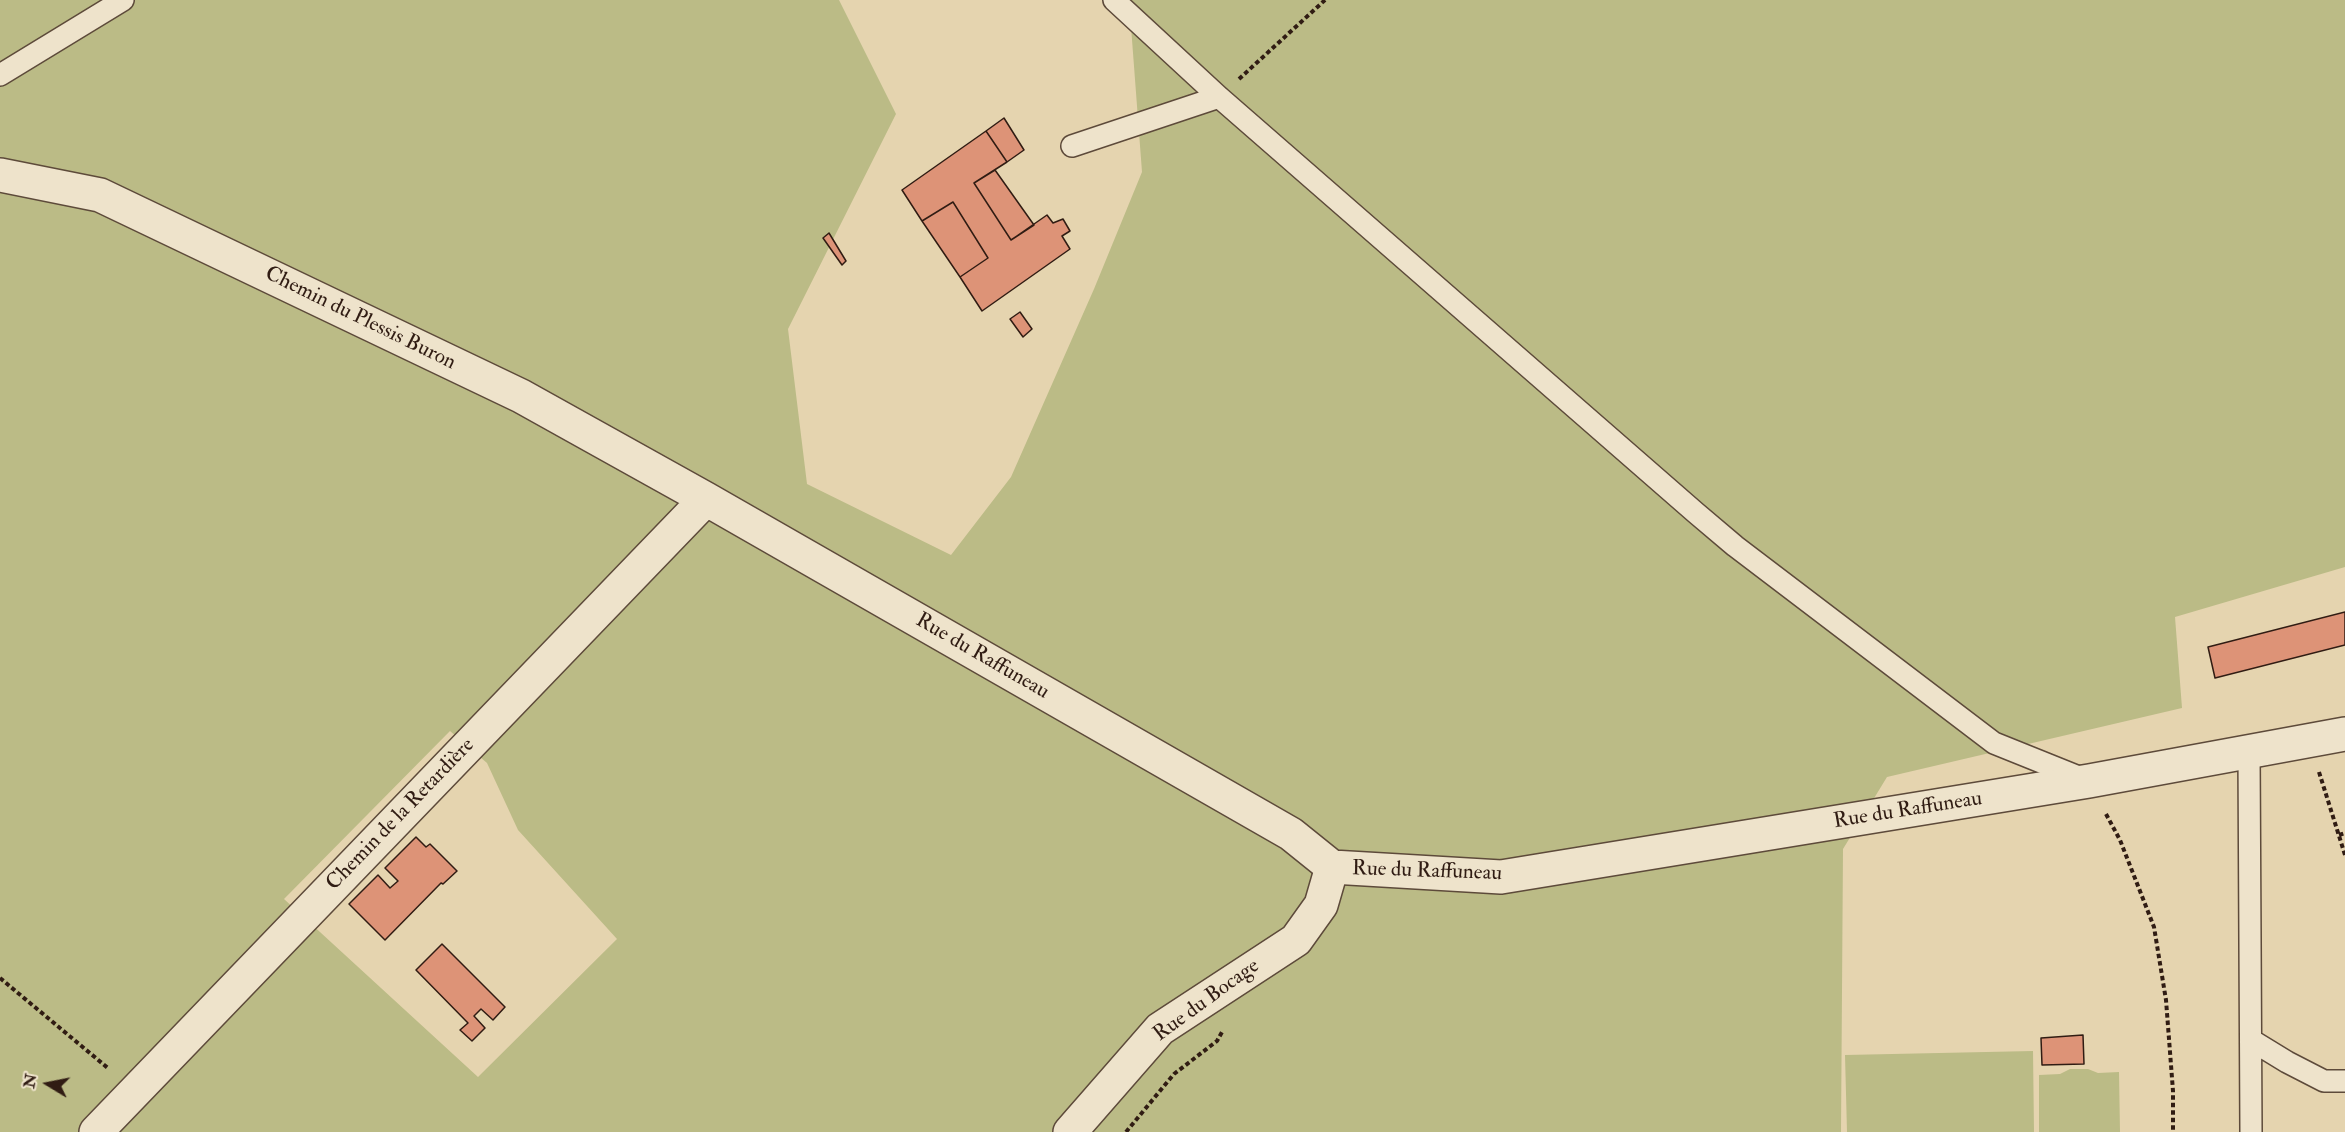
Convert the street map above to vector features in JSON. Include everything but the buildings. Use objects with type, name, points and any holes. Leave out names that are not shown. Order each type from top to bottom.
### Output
[{"type":"street","name":"Chemin du Plessis Buron","points":[[0,174],[100,195],[520,396],[706,499]]},
{"type":"street","name":"Rue du Raffuneau","points":[[706,499],[1291,834],[1332,867],[1501,877],[2089,781],[2345,734]]},
{"type":"street","name":"Chemin de la Retardière","points":[[96,1132],[706,499]]},
{"type":"street","name":"Rue du Bocage","points":[[1070,1132],[1160,1029],[1296,940],[1321,905],[1332,867]]},
{"type":"lane","points":[[0,75],[123,0]]},
{"type":"lane","points":[[1114,0],[1219,97],[1686,506],[1735,546],[1994,742],[2089,781]]},
{"type":"lane","points":[[1072,146],[1219,97]]},
{"type":"lane","points":[[2249,752],[2251,1132]]},
{"type":"lane","points":[[2251,1040],[2324,1081],[2345,1081]]},
{"type":"path","points":[[1219,97],[1324,0]]},
{"type":"path","points":[[2319,772],[2345,855]]},
{"type":"path","points":[[2089,781],[2120,840],[2154,927],[2166,1000],[2173,1132]]},
{"type":"path","points":[[2339,835],[2345,833]]},
{"type":"path","points":[[0,978],[135,1091]]},
{"type":"path","points":[[1126,1132],[1174,1074],[1217,1041],[1222,1031]]},
{"type":"green space","points":[[0,0],[839,0],[896,114],[788,329],[807,484],[951,555],[1011,477],[1094,289],[1142,172],[1129,0],[2345,0],[2345,567],[2175,617],[2182,708],[1887,777],[1843,849],[1841,1132],[0,1132]],"holes":[[[450,731],[487,763],[518,830],[617,939],[478,1077],[284,899]]]},
{"type":"green space","points":[[2033,1051],[2034,1132],[1847,1132],[1845,1055]]},
{"type":"green space","points":[[2070,1069],[2088,1069],[2098,1073],[2119,1072],[2120,1132],[2039,1132],[2039,1075],[2060,1074]]}]
